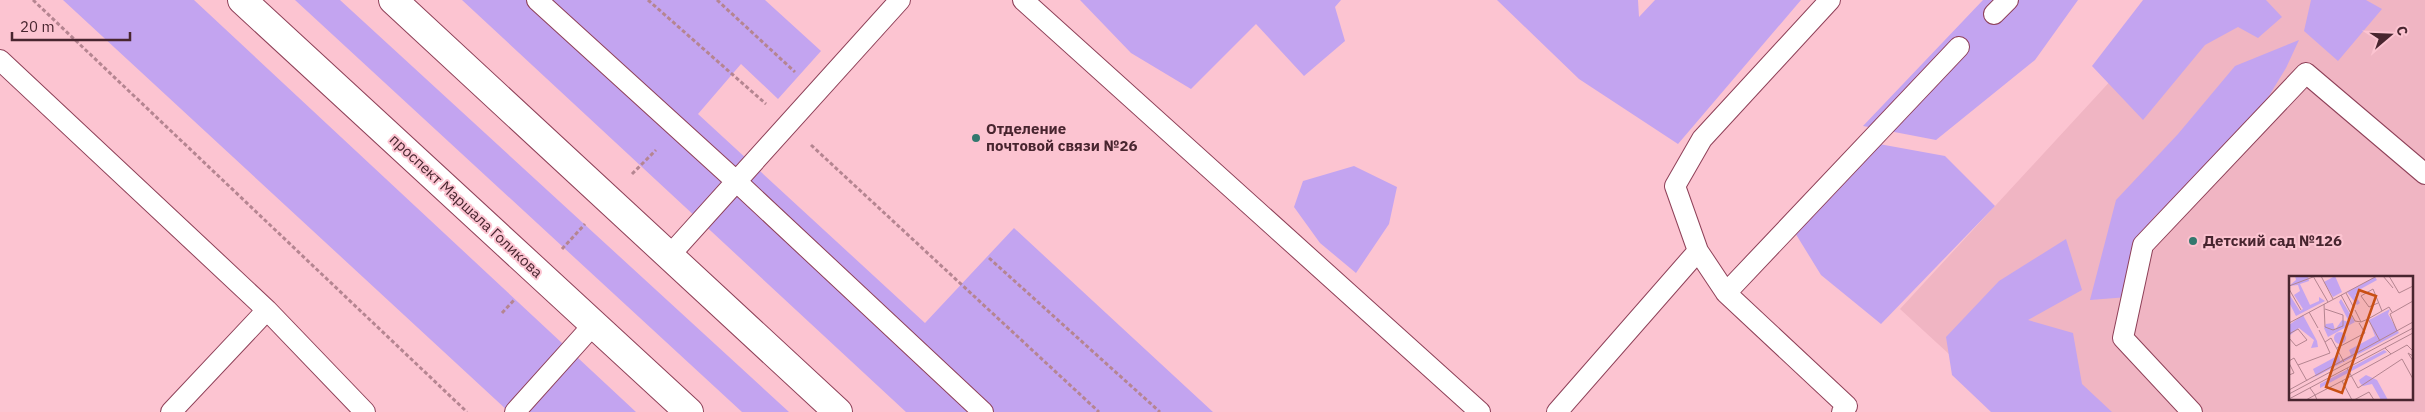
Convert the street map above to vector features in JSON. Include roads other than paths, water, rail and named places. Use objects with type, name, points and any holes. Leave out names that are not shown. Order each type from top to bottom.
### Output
[{"type":"main road","name":"проспект Маршала Голикова","points":[[242,0],[689,412]]},
{"type":"main road","points":[[393,0],[838,412]]},
{"type":"lane","points":[[537,0],[737,182],[982,412]]},
{"type":"lane","points":[[669,256],[900,0]]},
{"type":"lane","points":[[1023,0],[1480,412]]},
{"type":"lane","points":[[1830,0],[1702,139],[1675,186],[1698,251],[1726,293],[1848,410]]},
{"type":"lane","points":[[1994,14],[2008,0]]},
{"type":"lane","points":[[1726,293],[1959,47]]},
{"type":"lane","points":[[0,60],[266,310],[365,412]]},
{"type":"lane","points":[[2192,412],[2123,338],[2143,245],[2306,73],[2425,174]]},
{"type":"lane","points":[[1557,412],[1698,251]]},
{"type":"lane","points":[[171,412],[266,310]]},
{"type":"lane","points":[[515,412],[594,324]]},
{"type":"place","name":"Отделение почтовой связи №26","points":[[976,138]]},
{"type":"place","name":"Детский сад №126","points":[[2193,241]]}]
